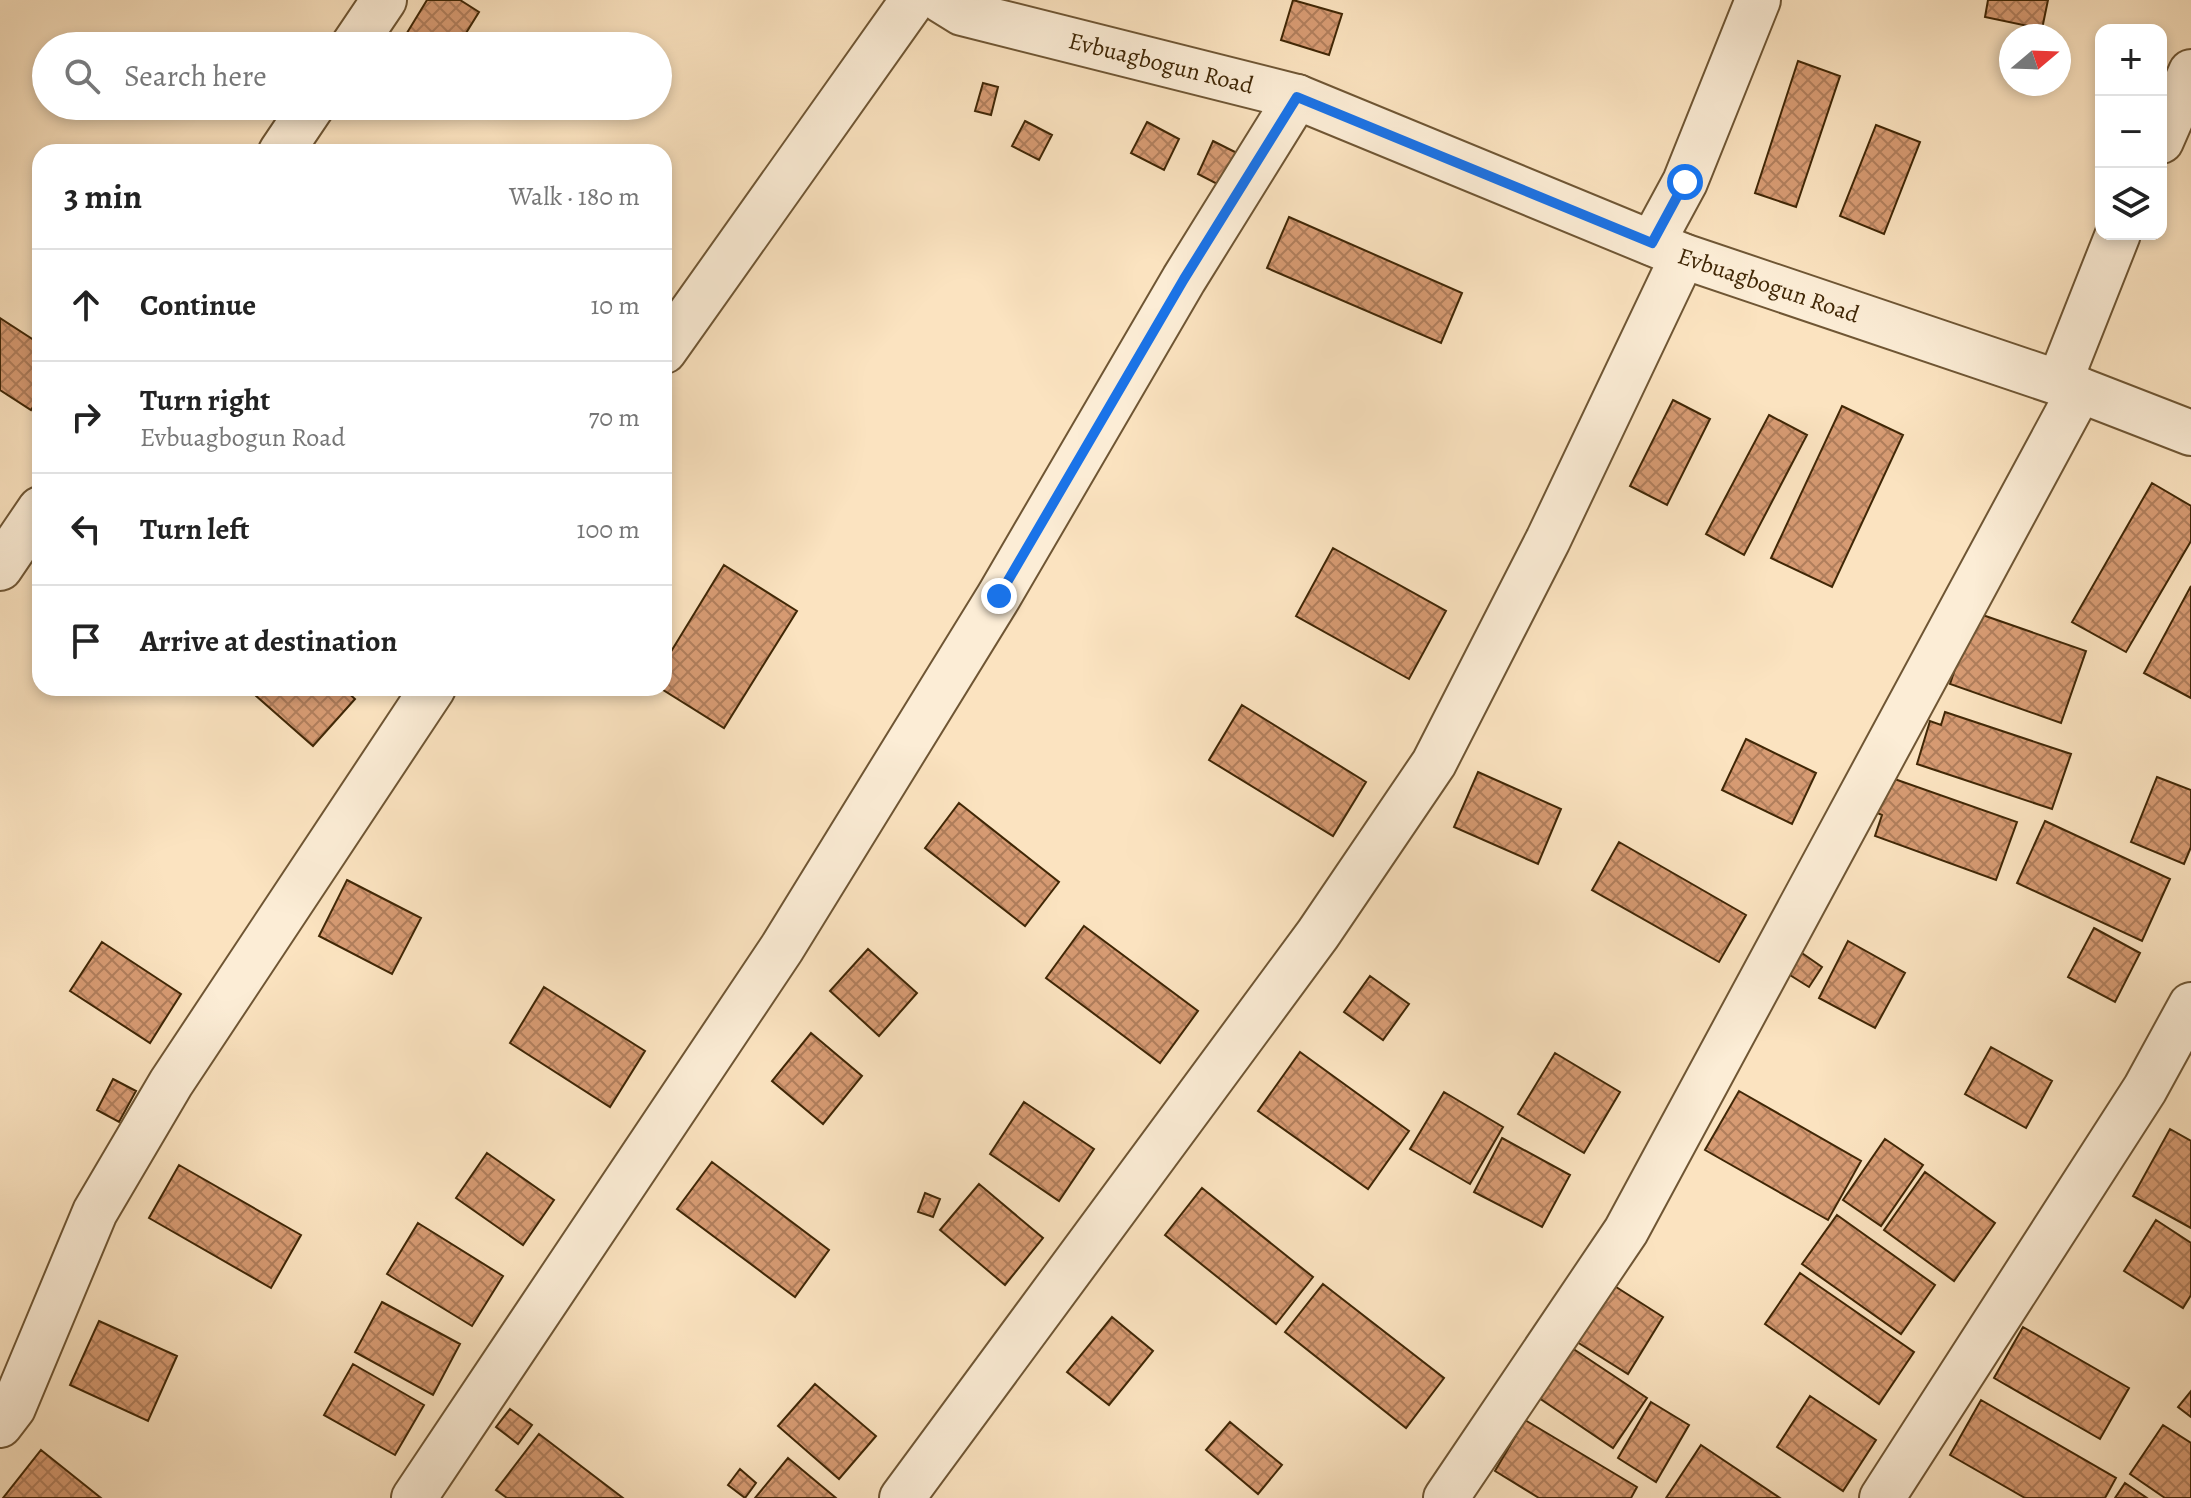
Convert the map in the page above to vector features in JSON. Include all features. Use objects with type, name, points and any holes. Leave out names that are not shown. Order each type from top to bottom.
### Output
[{"type":"street","points":[[362,32],[384,0]]},
{"type":"street","points":[[672,340],[913,0]]},
{"type":"street","points":[[902,1498],[1318,934],[1434,763],[1548,540],[1667,249],[1685,182],[1758,0]]},
{"type":"street","name":"Evbuagbogun Road","points":[[957,4],[1297,97],[1667,249],[2070,386],[2191,433]]},
{"type":"street","points":[[2167,127],[2191,72]]},
{"type":"street","points":[[414,1498],[782,948],[999,596],[1184,279],[1297,97]]},
{"type":"street","points":[[286,144],[303,120]]},
{"type":"street","points":[[1446,1498],[1626,1231],[2070,386],[2116,240]]},
{"type":"street","points":[[0,568],[32,521]]},
{"type":"street","points":[[0,1425],[13,1408],[95,1212],[171,1083],[428,696]]},
{"type":"street","points":[[1882,1498],[2145,1089],[2191,1005]]},
{"type":"building","points":[[427,0],[460,0],[479,12],[467,32],[408,32]]},
{"type":"building","points":[[1293,0],[1342,14],[1329,55],[1281,40]]},
{"type":"building","points":[[1988,0],[2048,0],[2043,24],[2018,24],[1985,17]]},
{"type":"building","points":[[1798,61],[1840,76],[1796,207],[1755,193]]},
{"type":"building","points":[[983,83],[998,87],[991,115],[975,111]]},
{"type":"building","points":[[1025,121],[1052,135],[1039,160],[1012,146]]},
{"type":"building","points":[[1147,122],[1179,139],[1164,170],[1131,153]]},
{"type":"building","points":[[1876,125],[1920,142],[1884,234],[1840,216]]},
{"type":"building","points":[[1213,141],[1237,153],[1221,186],[1198,174]]},
{"type":"building","points":[[1289,217],[1462,293],[1441,343],[1267,268]]},
{"type":"building","points":[[0,318],[32,339],[32,408],[0,390]]},
{"type":"building","points":[[1673,400],[1710,419],[1667,505],[1630,486]]},
{"type":"building","points":[[1842,406],[1903,435],[1832,587],[1771,558]]},
{"type":"building","points":[[1769,415],[1807,435],[1744,555],[1706,534]]},
{"type":"building","points":[[2152,483],[2191,506],[2191,541],[2126,652],[2072,622]]},
{"type":"building","points":[[1333,548],[1446,611],[1409,679],[1296,616]]},
{"type":"building","points":[[724,565],[797,611],[724,728],[672,696],[672,650]]},
{"type":"building","points":[[2191,586],[2191,698],[2144,673]]},
{"type":"building","points":[[1974,612],[2086,651],[2061,723],[1950,684]]},
{"type":"building","points":[[256,696],[352,696],[355,699],[313,746]]},
{"type":"building","points":[[1242,705],[1366,782],[1333,836],[1209,760]]},
{"type":"building","points":[[1945,712],[2071,754],[2052,809],[1917,764],[1930,721],[1941,725]]},
{"type":"building","points":[[1746,739],[1816,773],[1792,824],[1722,790]]},
{"type":"building","points":[[1478,772],[1561,809],[1538,864],[1454,827]]},
{"type":"building","points":[[1886,776],[2017,822],[1996,880],[1875,836],[1882,815],[1873,811]]},
{"type":"building","points":[[2157,777],[2191,790],[2191,847],[2184,864],[2131,842]]},
{"type":"building","points":[[959,803],[1059,882],[1025,926],[925,848]]},
{"type":"building","points":[[2045,821],[2170,879],[2142,941],[2017,883]]},
{"type":"building","points":[[1619,842],[1746,915],[1719,962],[1592,890]]},
{"type":"building","points":[[347,880],[421,918],[392,974],[319,936]]},
{"type":"building","points":[[1084,926],[1198,1011],[1160,1063],[1046,978]]},
{"type":"building","points":[[2094,928],[2140,953],[2115,1002],[2068,977]]},
{"type":"building","points":[[1848,941],[1905,973],[1875,1028],[1819,998]]},
{"type":"building","points":[[102,942],[181,994],[150,1043],[70,991]]},
{"type":"building","points":[[868,949],[917,993],[879,1036],[830,991]]},
{"type":"building","points":[[1799,951],[1822,967],[1809,987],[1785,972]]},
{"type":"building","points":[[1370,976],[1409,1004],[1383,1040],[1344,1012]]},
{"type":"building","points":[[544,987],[645,1051],[610,1107],[510,1043]]},
{"type":"building","points":[[811,1033],[862,1076],[823,1124],[772,1081]]},
{"type":"building","points":[[1991,1047],[2052,1081],[2026,1128],[1965,1094]]},
{"type":"building","points":[[1300,1052],[1409,1131],[1368,1189],[1258,1111]]},
{"type":"building","points":[[1555,1053],[1620,1092],[1584,1153],[1518,1114]]},
{"type":"building","points":[[113,1079],[136,1091],[119,1122],[97,1110]]},
{"type":"building","points":[[1739,1091],[1861,1161],[1828,1220],[1705,1150]]},
{"type":"building","points":[[1444,1092],[1503,1127],[1470,1184],[1410,1149]]},
{"type":"building","points":[[1024,1102],[1094,1149],[1059,1201],[990,1154]]},
{"type":"building","points":[[2170,1129],[2191,1141],[2191,1228],[2133,1196]]},
{"type":"building","points":[[1502,1138],[1570,1175],[1542,1227],[1474,1192]]},
{"type":"building","points":[[1885,1139],[1923,1165],[1881,1226],[1843,1200]]},
{"type":"building","points":[[487,1153],[554,1200],[523,1245],[456,1198]]},
{"type":"building","points":[[712,1162],[829,1250],[795,1297],[677,1209]]},
{"type":"building","points":[[179,1165],[301,1235],[271,1288],[149,1218]]},
{"type":"building","points":[[1925,1172],[1995,1223],[1954,1281],[1884,1230]]},
{"type":"building","points":[[979,1184],[1043,1238],[1005,1285],[940,1230]]},
{"type":"building","points":[[1202,1188],[1313,1277],[1276,1324],[1165,1235]]},
{"type":"building","points":[[925,1193],[940,1199],[933,1217],[918,1212]]},
{"type":"building","points":[[1837,1215],[1935,1285],[1901,1334],[1802,1264]]},
{"type":"building","points":[[2156,1220],[2191,1243],[2191,1295],[2183,1308],[2124,1271]]},
{"type":"building","points":[[418,1223],[503,1276],[472,1326],[387,1274]]},
{"type":"building","points":[[1800,1273],[1914,1352],[1879,1404],[1765,1324]]},
{"type":"building","points":[[1323,1284],[1444,1378],[1406,1428],[1285,1332]]},
{"type":"building","points":[[1613,1285],[1663,1317],[1628,1374],[1577,1342]]},
{"type":"building","points":[[382,1302],[460,1344],[433,1395],[355,1352]]},
{"type":"building","points":[[1112,1317],[1153,1351],[1109,1405],[1067,1372]]},
{"type":"building","points":[[99,1321],[177,1356],[148,1421],[70,1385]]},
{"type":"building","points":[[2023,1327],[2129,1388],[2100,1439],[1994,1378]]},
{"type":"building","points":[[1569,1346],[1647,1398],[1613,1448],[1536,1396]]},
{"type":"building","points":[[353,1364],[424,1405],[395,1455],[324,1415]]},
{"type":"building","points":[[815,1384],[876,1436],[839,1479],[778,1426]]},
{"type":"building","points":[[2191,1391],[2191,1417],[2178,1407]]},
{"type":"building","points":[[1810,1396],[1876,1440],[1843,1491],[1777,1447]]},
{"type":"building","points":[[1981,1400],[2116,1478],[2105,1498],[2025,1498],[1950,1455]]},
{"type":"building","points":[[1651,1402],[1689,1425],[1656,1482],[1618,1458]]},
{"type":"building","points":[[510,1409],[532,1425],[518,1444],[496,1427]]},
{"type":"building","points":[[1525,1420],[1637,1487],[1631,1498],[1539,1498],[1495,1471]]},
{"type":"building","points":[[1230,1422],[1282,1465],[1258,1494],[1206,1450]]},
{"type":"building","points":[[2163,1425],[2191,1443],[2191,1498],[2165,1498],[2130,1474]]},
{"type":"building","points":[[539,1434],[623,1498],[507,1498],[496,1490]]},
{"type":"building","points":[[1701,1445],[1780,1498],[1666,1498]]},
{"type":"building","points":[[41,1450],[101,1498],[3,1498]]},
{"type":"building","points":[[788,1458],[836,1498],[755,1498]]},
{"type":"building","points":[[740,1469],[756,1483],[745,1498],[728,1485]]},
{"type":"building","points":[[2125,1483],[2147,1498],[2115,1498]]},
{"type":"route","points":[[999,596],[1184,279],[1297,97],[1652,243],[1685,182]]}]
